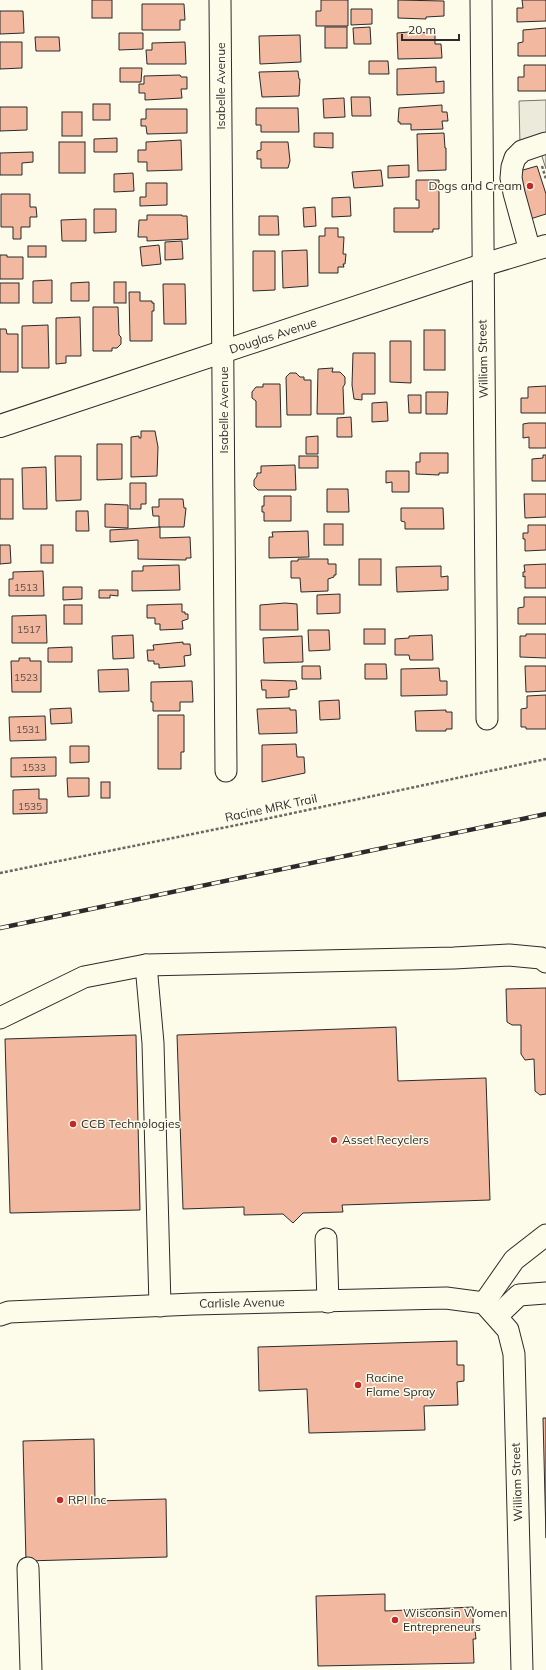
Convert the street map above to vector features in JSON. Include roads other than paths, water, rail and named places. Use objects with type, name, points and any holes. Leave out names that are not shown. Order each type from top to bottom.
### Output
[{"type":"main road","name":"Douglas Avenue","points":[[0,426],[482,265],[538,248]]},
{"type":"street","name":"Isabelle Avenue","points":[[220,0],[226,771]]},
{"type":"street","name":"William Street","points":[[481,0],[482,265],[487,718]]},
{"type":"street","points":[[538,248],[512,186],[511,178],[515,158],[522,151],[546,143]]},
{"type":"street","points":[[0,1018],[84,977],[146,965],[454,958],[509,955],[541,958],[546,962]]},
{"type":"street","points":[[146,965],[153,1043],[160,1306]]},
{"type":"street","points":[[491,1310],[514,1260],[546,1235]]},
{"type":"street","points":[[326,1239],[328,1302]]},
{"type":"street","points":[[491,1310],[519,1295],[546,1293]]},
{"type":"street","name":"Carlisle Avenue","points":[[0,1315],[9,1312],[160,1306],[446,1298],[491,1310]]},
{"type":"street","name":"William Street","points":[[491,1310],[508,1330],[514,1354],[522,1670]]},
{"type":"street","points":[[28,1568],[31,1670]]},
{"type":"railway","points":[[0,928],[546,814]]},
{"type":"place","name":"Dogs and Cream","points":[[530,186]]},
{"type":"place","name":"CCB Technologies","points":[[73,1124]]},
{"type":"place","name":"Asset Recyclers","points":[[334,1140]]},
{"type":"place","name":"Racine Flame Spray","points":[[358,1385]]},
{"type":"place","name":"RPI Inc","points":[[60,1500]]},
{"type":"place","name":"Wisconsin Women Entrepreneurs","points":[[395,1620]]}]
